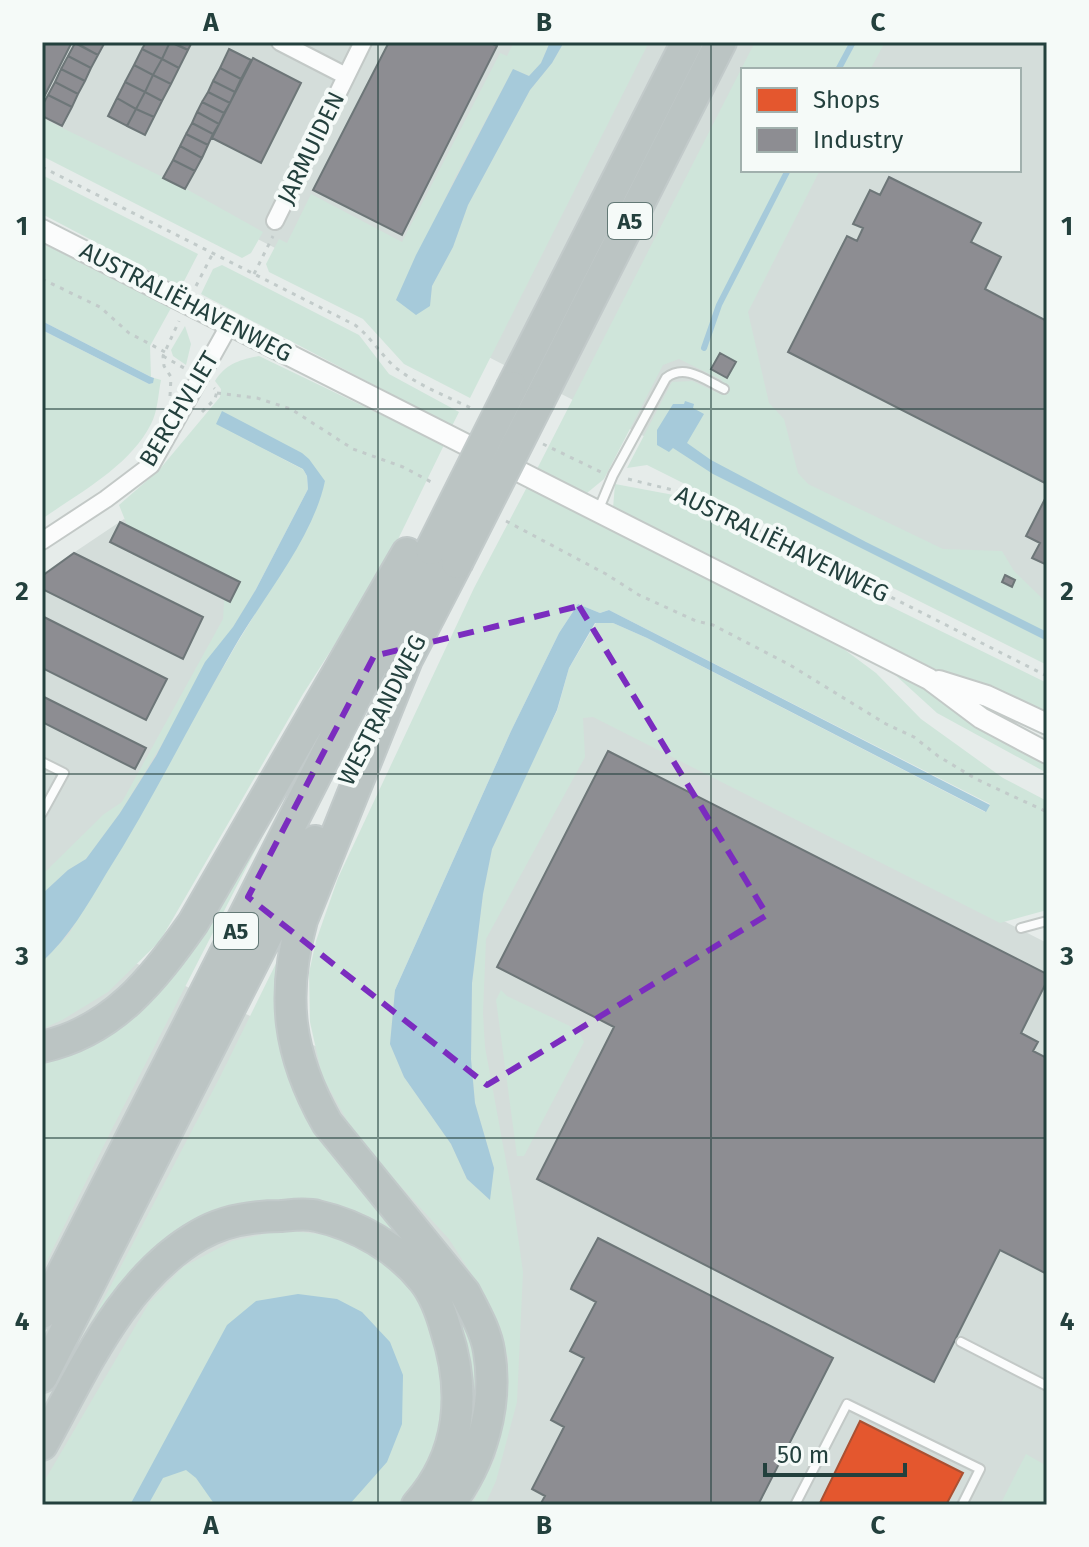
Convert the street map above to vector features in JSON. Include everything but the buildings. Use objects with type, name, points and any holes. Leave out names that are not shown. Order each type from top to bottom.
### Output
[{"type":"highway","name":"A5","points":[[42,1047],[69,1041],[103,1022],[135,996],[165,963],[434,551],[451,490],[512,387],[687,42]]},
{"type":"highway","name":"WESTRANDWEG","points":[[42,1313],[434,551],[539,401],[721,42]]},
{"type":"highway","name":"WESTRANDWEG","points":[[42,1377],[408,657],[434,551]]},
{"type":"highway","name":"A5","points":[[408,657],[302,920],[293,951],[290,1018],[296,1053],[310,1092],[327,1123],[465,1293],[486,1340],[489,1350],[490,1410],[480,1450],[448,1505]]},
{"type":"highway","points":[[42,1445],[105,1333],[155,1269],[199,1234],[226,1224],[251,1216],[314,1215],[373,1237],[403,1259],[424,1281],[439,1307],[456,1366],[458,1419],[452,1446],[431,1489],[417,1505]]},
{"type":"street","name":"JARMUIDEN","points":[[280,42],[346,76]]},
{"type":"street","name":"JARMUIDEN","points":[[275,221],[363,42]]},
{"type":"street","name":"AUSTRALIËHAVENWEG","points":[[42,230],[929,679],[981,718],[1047,753]]},
{"type":"street","name":"BERCHVLIET","points":[[42,541],[151,465],[230,324]]},
{"type":"street","name":"AUSTRALIËHAVENWEG","points":[[929,679],[987,696],[1047,724]]},
{"type":"lane","points":[[597,512],[613,475],[666,378],[675,371],[686,371],[724,389]]},
{"type":"lane","points":[[42,762],[64,773],[42,813]]},
{"type":"lane","points":[[1021,928],[1047,921]]},
{"type":"lane","points":[[961,1342],[1047,1386]]},
{"type":"lane","points":[[795,1505],[847,1404],[980,1469],[962,1505]]},
{"type":"path","points":[[42,167],[355,325],[407,376],[486,416]]},
{"type":"path","points":[[254,274],[275,233],[275,221]]},
{"type":"path","points":[[42,279],[100,307],[129,333],[164,354],[164,366],[171,377],[169,395],[176,423]]},
{"type":"path","points":[[217,393],[257,398],[291,409],[353,449],[403,467],[451,490]]},
{"type":"path","name":"AUSTRALIËHAVENWEG","points":[[538,442],[597,471],[685,493],[1047,676]]},
{"type":"path","points":[[497,517],[606,574],[639,595],[696,621],[713,625],[790,665],[886,724],[914,737],[976,779],[1047,812]]},
{"type":"highlighted area","points":[[579,606],[767,915],[487,1085],[248,897],[374,656]]},
{"type":"shaded area","points":[[42,42],[1047,42],[1047,642],[42,129]]},
{"type":"shaded area","points":[[124,519],[256,591],[103,948],[352,1063],[568,700],[1047,943],[1047,1505],[42,1505],[42,574]]},
{"type":"green space","points":[[514,42],[550,42],[541,63],[529,76],[513,69],[456,176],[396,300],[430,305],[432,286],[453,247],[468,205],[530,90],[564,42],[649,42],[470,398],[404,364],[363,319],[269,272],[266,264],[279,239],[287,243],[311,194],[402,242],[500,53],[507,56]]},
{"type":"green space","points":[[755,42],[885,42],[871,68],[742,68]]},
{"type":"green space","points":[[741,69],[741,172],[819,172],[748,312],[769,403],[784,419],[798,473],[808,484],[943,549],[1002,551],[1014,571],[1047,603],[1047,665],[647,465],[627,468],[672,382],[692,381],[718,393],[722,380],[679,359],[663,365],[604,479],[587,493],[537,469]]},
{"type":"green space","points":[[42,118],[179,185],[263,232],[251,253],[242,258],[42,156]]},
{"type":"green space","points":[[42,175],[198,254],[181,287],[42,214]]},
{"type":"green space","points":[[42,243],[171,308],[150,346],[151,377],[42,321]]},
{"type":"green space","points":[[222,265],[359,335],[389,374],[459,412],[452,426],[201,294],[213,269]]},
{"type":"green space","points":[[185,326],[191,344],[186,365],[173,356],[171,350]]},
{"type":"green space","points":[[42,330],[149,384],[154,378],[161,380],[153,419],[142,439],[102,478],[42,519]]},
{"type":"green space","points":[[259,356],[444,445],[385,566],[303,694],[160,941],[108,992],[42,1029],[42,962],[69,934],[303,535],[325,481],[303,470],[308,489],[255,591],[120,813],[86,859],[68,870],[42,894],[42,875],[104,814],[122,802],[223,619],[225,585],[216,571],[127,525],[119,505],[159,470],[220,397],[221,389],[215,381],[219,375],[234,364]]},
{"type":"green space","points":[[615,484],[679,496],[865,594],[1047,683],[1047,725],[613,508]]},
{"type":"green space","points":[[527,487],[837,644],[876,673],[921,719],[1003,778],[1047,801],[1047,910],[1000,923],[593,717],[583,718],[585,757],[486,939],[485,1047],[523,1272],[517,1402],[496,1481],[485,1505],[472,1505],[496,1456],[508,1358],[486,1297],[449,1239],[358,1140],[322,1076],[310,1022],[309,973],[316,941],[338,878],[474,588]],"holes":[[[578,604],[600,613],[609,610],[990,804],[985,812],[647,638],[613,623],[596,623],[569,668],[557,711],[516,792],[518,794],[492,849],[483,894],[472,983],[471,1059],[475,1103],[494,1168],[489,1199],[467,1179],[451,1144],[404,1077],[390,1044],[395,990],[511,731],[559,633]]]},
{"type":"green space","points":[[881,662],[1047,758],[1047,773],[937,713]]},
{"type":"green space","points":[[314,736],[42,1271],[42,1055],[90,1038]]},
{"type":"green space","points":[[294,927],[287,1048],[468,1318],[480,1386],[475,1432],[444,1480],[450,1310],[337,1212],[189,1231],[42,1417],[220,1077]]},
{"type":"green space","points":[[501,990],[507,996],[578,1030],[584,1042],[524,1156],[517,1156],[496,1000]]},
{"type":"green space","points":[[283,1230],[334,1236],[374,1255],[409,1283],[433,1322],[447,1400],[435,1446],[411,1491],[397,1505],[42,1505],[42,1485],[149,1303],[183,1267],[232,1241]]},
{"type":"green space","points":[[1026,1454],[1047,1466],[1047,1505],[1000,1505]]},
{"type":"water","points":[[550,42],[564,42],[530,90],[468,205],[453,247],[432,286],[430,306],[416,315],[396,300],[416,255],[513,69],[529,76],[541,63]]},
{"type":"water","points":[[42,321],[154,378],[153,383],[149,384],[42,330]]},
{"type":"water","points":[[685,401],[694,404],[693,408],[704,414],[687,443],[711,460],[1047,632],[1047,641],[713,474],[673,448],[669,452],[657,445],[657,430],[673,404],[684,404]]},
{"type":"water","points":[[222,411],[309,459],[325,481],[319,502],[299,545],[235,646],[123,846],[77,921],[42,962],[42,894],[68,870],[86,859],[120,813],[156,756],[205,662],[233,627],[255,591],[308,489],[303,469],[216,424]]},
{"type":"water","points":[[578,604],[600,613],[609,610],[990,805],[986,812],[647,638],[613,623],[595,623],[569,668],[557,710],[492,849],[483,894],[472,983],[471,1059],[475,1103],[494,1168],[490,1200],[467,1179],[451,1144],[404,1077],[390,1044],[395,990],[511,731],[559,633]]},
{"type":"water","points":[[298,1294],[337,1299],[362,1312],[390,1342],[403,1375],[402,1424],[387,1462],[349,1505],[215,1505],[196,1478],[186,1470],[163,1478],[148,1505],[130,1505],[227,1325],[256,1301]]},
{"type":"waterway","points":[[839,68],[853,42]]},
{"type":"waterway","points":[[704,348],[719,305],[787,172]]}]
